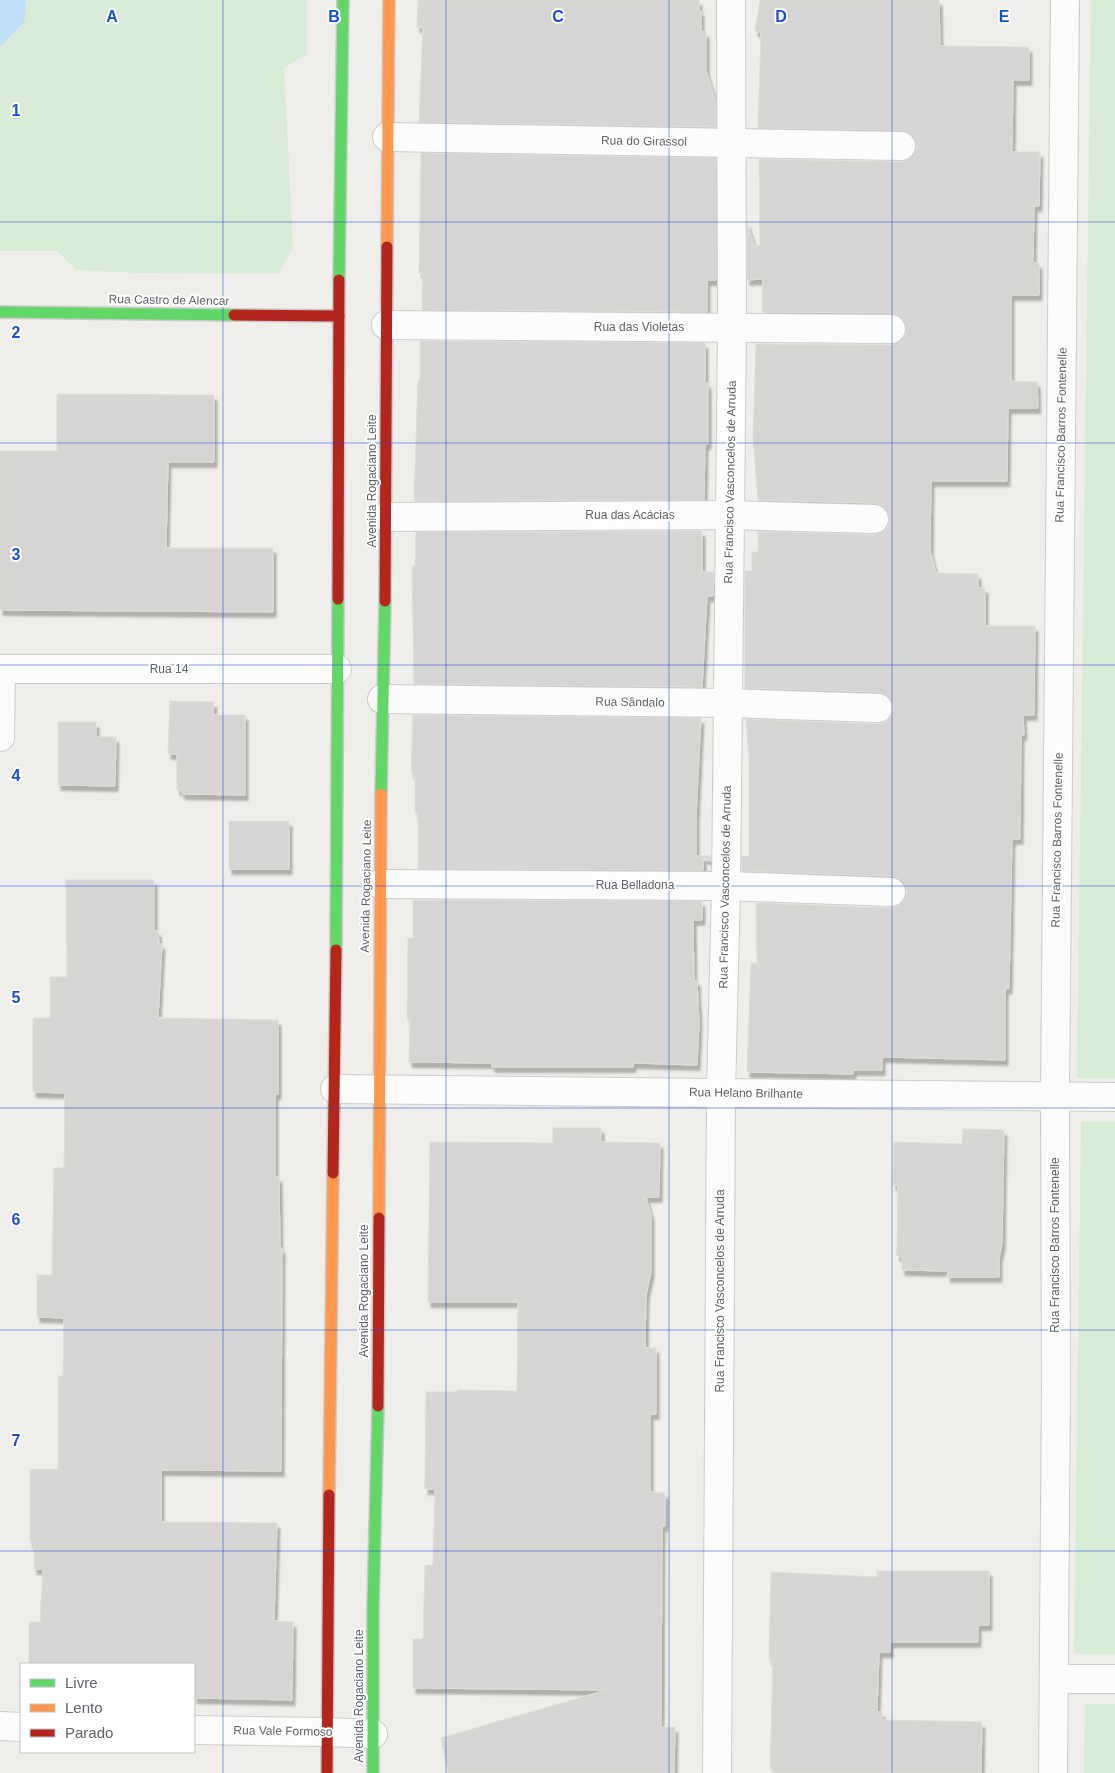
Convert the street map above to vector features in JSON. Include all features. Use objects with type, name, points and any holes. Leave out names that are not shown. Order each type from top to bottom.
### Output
[{"type":"main road","points":[[327,1773],[326,1608],[335,1089],[339,316],[343,0]]},
{"type":"main road","name":"Avenida Rogaciano Leite","points":[[373,1773],[373,1608],[378,1412],[378,1088],[386,517],[389,0]]},
{"type":"main road","name":"Rua Castro de Alencar","points":[[0,312],[339,316]]},
{"type":"street","name":"Rua Francisco Vasconcelos de Arruda","points":[[717,1773],[721,1093],[726,886],[732,328],[731,0]]},
{"type":"street","name":"Rua Francisco Barros Fontenelle","points":[[1053,1773],[1056,1396],[1055,1096],[1065,0]]},
{"type":"street","name":"Rua do Girassol","points":[[387,137],[901,146]]},
{"type":"street","name":"Rua das Violetas","points":[[386,325],[891,329]]},
{"type":"street","name":"Rua das Acácias","points":[[386,517],[730,515],[874,520]]},
{"type":"street","name":"Rua 14","points":[[0,669],[337,669]]},
{"type":"street","points":[[0,669],[0,737]]},
{"type":"street","name":"Rua Sândalo","points":[[382,699],[728,703],[878,708]]},
{"type":"street","name":"Rua Belladona","points":[[380,884],[726,886],[891,892]]},
{"type":"street","name":"Rua Helano Brilhante","points":[[335,1089],[1115,1097]]},
{"type":"street","points":[[1054,1679],[1115,1679]]},
{"type":"street","points":[[0,1726],[20,1727]]},
{"type":"street","name":"Rua Vale Formoso","points":[[195,1730],[373,1734]]},
{"type":"green space","points":[[0,0],[307,0],[307,54],[284,68],[293,248],[278,274],[138,273],[76,270],[57,251],[0,251]]},
{"type":"green space","points":[[1091,0],[1115,0],[1115,1078],[1077,1078]]},
{"type":"green space","points":[[1081,1122],[1115,1122],[1115,1654],[1074,1654]]},
{"type":"green space","points":[[1085,1704],[1115,1704],[1115,1773],[1084,1773]]},
{"type":"water","points":[[0,0],[26,0],[25,21],[0,47]]},
{"type":"building","points":[[418,0],[699,0],[701,31],[706,32],[706,70],[716,104],[716,127],[419,122],[423,27],[417,27]]},
{"type":"building","points":[[760,0],[939,0],[940,46],[1029,47],[1029,80],[1013,80],[1012,152],[1040,152],[1039,206],[1034,206],[1033,263],[1039,263],[1039,295],[1011,295],[1011,381],[1037,382],[1038,408],[1008,408],[1007,481],[931,481],[930,551],[936,573],[978,574],[978,588],[985,588],[985,626],[1035,626],[1034,715],[1023,715],[1024,735],[1021,735],[1020,839],[1012,839],[1009,989],[1005,988],[1005,1060],[882,1057],[882,1070],[853,1070],[853,1074],[747,1072],[751,963],[757,963],[756,903],[890,908],[898,906],[904,901],[907,892],[905,884],[900,879],[892,876],[742,871],[742,856],[749,856],[749,757],[746,719],[877,724],[886,722],[891,717],[894,709],[892,700],[879,692],[745,688],[745,571],[752,571],[752,552],[758,552],[758,531],[874,535],[888,527],[890,520],[887,511],[882,505],[874,503],[758,500],[753,440],[756,344],[891,345],[899,342],[905,336],[907,330],[904,321],[898,315],[891,313],[762,312],[763,279],[747,280],[747,222],[754,246],[760,245],[759,159],[901,162],[908,160],[914,154],[917,146],[915,139],[909,133],[901,130],[758,128],[761,32],[755,31]]},
{"type":"building","points":[[421,153],[716,158],[716,280],[707,280],[707,312],[422,310],[423,273],[419,273]]},
{"type":"building","points":[[420,341],[705,343],[705,383],[708,383],[708,444],[705,444],[704,500],[414,501]]},
{"type":"building","points":[[57,394],[214,395],[214,462],[168,462],[166,548],[273,548],[273,612],[0,610],[0,451],[57,451]]},
{"type":"building","points":[[702,531],[702,572],[714,572],[713,596],[707,596],[702,687],[414,684],[412,566],[415,566],[416,532]]},
{"type":"building","points":[[170,701],[214,702],[213,715],[245,715],[245,795],[182,794],[182,790],[177,790],[177,754],[168,754]]},
{"type":"building","points":[[413,715],[701,718],[696,856],[711,856],[711,861],[703,857],[703,870],[418,869],[418,812],[415,812],[415,772],[411,773]]},
{"type":"building","points":[[58,722],[96,722],[96,737],[116,737],[115,786],[58,785]]},
{"type":"building","points":[[229,821],[289,821],[289,869],[229,869]]},
{"type":"building","points":[[66,880],[154,880],[154,931],[158,931],[159,944],[162,944],[158,1018],[278,1020],[278,1094],[275,1094],[275,1177],[279,1177],[280,1248],[282,1248],[281,1471],[161,1470],[161,1522],[277,1523],[274,1621],[293,1622],[292,1700],[195,1698],[195,1663],[29,1663],[29,1622],[40,1622],[43,1569],[34,1569],[34,1543],[30,1543],[30,1469],[58,1469],[58,1376],[63,1376],[64,1318],[37,1317],[37,1275],[52,1275],[54,1168],[64,1168],[65,1093],[33,1092],[33,1018],[50,1018],[50,977],[67,977]]},
{"type":"building","points":[[413,900],[702,901],[702,920],[693,920],[694,981],[697,980],[699,1022],[697,1065],[633,1063],[633,1067],[492,1067],[492,1063],[409,1062],[410,1019],[407,1019],[408,938],[413,938]]},
{"type":"building","points":[[553,1128],[601,1128],[601,1142],[660,1143],[659,1197],[646,1197],[651,1216],[651,1272],[646,1295],[645,1348],[656,1348],[656,1414],[650,1414],[650,1492],[665,1493],[665,1526],[662,1526],[661,1727],[675,1727],[674,1773],[448,1773],[441,1738],[607,1690],[413,1688],[413,1639],[423,1639],[425,1565],[433,1565],[435,1489],[425,1489],[426,1392],[457,1392],[457,1390],[517,1391],[518,1302],[428,1302],[430,1142],[553,1143]]},
{"type":"building","points":[[963,1129],[1004,1130],[1002,1244],[999,1258],[999,1277],[947,1277],[948,1271],[902,1270],[902,1256],[897,1256],[898,1185],[893,1185],[894,1142],[962,1144]]},
{"type":"building","points":[[877,1571],[989,1571],[989,1625],[978,1625],[978,1642],[890,1642],[890,1652],[879,1652],[877,1712],[882,1712],[882,1720],[982,1722],[981,1773],[773,1773],[773,1770],[770,1769],[773,1660],[769,1660],[771,1572],[877,1577]]},
{"type":"traffic: fast","points":[[339,280],[343,0]]},
{"type":"traffic: fast","points":[[0,312],[234,315]]},
{"type":"traffic: fast","points":[[336,950],[338,599]]},
{"type":"traffic: fast","points":[[381,794],[385,601]]},
{"type":"traffic: fast","points":[[373,1773],[373,1608],[378,1406]]},
{"type":"traffic: slow","points":[[387,247],[389,0]]},
{"type":"traffic: slow","points":[[379,1218],[381,794]]},
{"type":"traffic: slow","points":[[329,1495],[333,1173]]},
{"type":"traffic: jam","points":[[385,601],[387,247]]},
{"type":"traffic: jam","points":[[338,599],[339,280]]},
{"type":"traffic: jam","points":[[234,315],[339,316]]},
{"type":"traffic: jam","points":[[333,1173],[336,950]]},
{"type":"traffic: jam","points":[[378,1406],[379,1218]]},
{"type":"traffic: jam","points":[[327,1773],[329,1495]]}]
